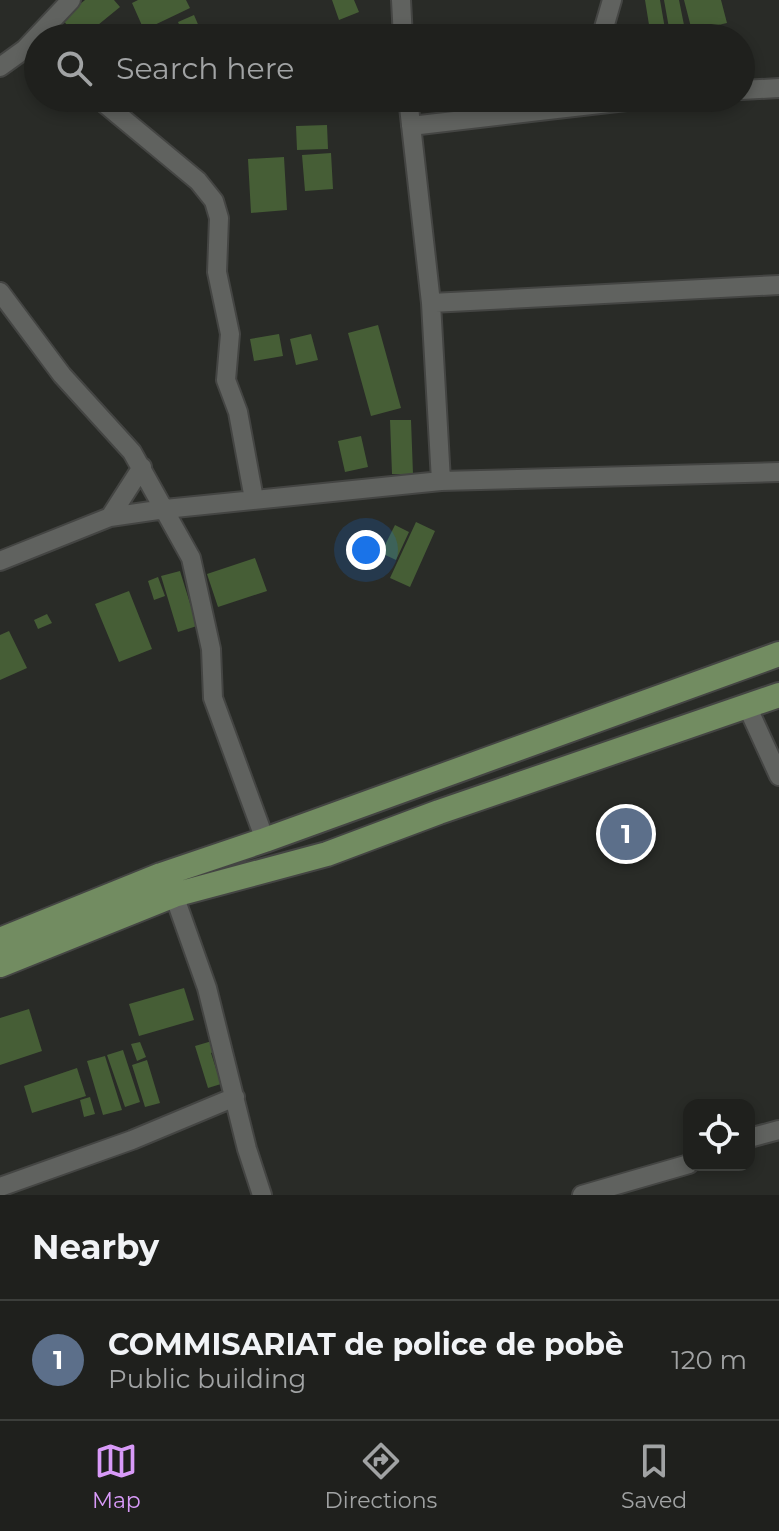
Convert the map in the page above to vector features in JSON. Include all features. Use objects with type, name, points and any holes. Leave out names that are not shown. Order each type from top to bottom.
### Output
[{"type":"main road","points":[[0,940],[161,875],[779,654]]},
{"type":"main road","points":[[0,965],[174,895],[327,854],[439,812],[779,695]]},
{"type":"street","points":[[48,24],[71,0]]},
{"type":"street","points":[[401,0],[402,24]]},
{"type":"street","points":[[605,24],[612,0]]},
{"type":"street","points":[[52,20],[54,24]]},
{"type":"street","points":[[0,67],[24,50]]},
{"type":"street","points":[[755,89],[779,88]]},
{"type":"street","points":[[115,112],[198,181],[214,201],[219,218],[217,272],[230,334],[226,380],[238,412],[254,499]]},
{"type":"street","points":[[410,112],[431,303],[441,481]]},
{"type":"street","points":[[411,126],[511,112]]},
{"type":"street","points":[[431,303],[779,285]]},
{"type":"street","points":[[0,292],[62,375],[132,452],[191,558],[208,635],[213,698],[265,840]]},
{"type":"street","points":[[110,517],[142,467]]},
{"type":"street","points":[[0,561],[110,517],[165,509],[441,481],[779,472]]},
{"type":"street","points":[[747,706],[779,776]]},
{"type":"street","points":[[174,895],[207,988],[247,1149],[262,1195]]},
{"type":"street","points":[[0,1187],[132,1140],[235,1097]]},
{"type":"street","points":[[755,1136],[779,1130]]},
{"type":"street","points":[[582,1195],[683,1166]]},
{"type":"building","points":[[85,0],[114,0],[120,7],[99,24],[66,24],[62,19]]},
{"type":"building","points":[[138,0],[186,0],[190,8],[157,24],[141,24],[132,3]]},
{"type":"building","points":[[332,0],[354,0],[359,12],[339,20]]},
{"type":"building","points":[[645,0],[660,0],[664,24],[649,24]]},
{"type":"building","points":[[664,0],[679,0],[684,24],[668,24]]},
{"type":"building","points":[[684,0],[721,0],[727,23],[690,24]]},
{"type":"building","points":[[194,15],[198,24],[179,24]]},
{"type":"building","points":[[327,125],[328,149],[297,150],[296,126]]},
{"type":"building","points":[[331,153],[333,189],[305,191],[302,155]]},
{"type":"building","points":[[284,157],[287,210],[251,213],[248,159]]},
{"type":"building","points":[[378,325],[401,408],[371,416],[348,333]]},
{"type":"building","points":[[279,334],[283,356],[254,361],[250,339]]},
{"type":"building","points":[[311,334],[318,360],[296,365],[290,339]]},
{"type":"building","points":[[390,420],[411,420],[413,474],[392,474]]},
{"type":"building","points":[[361,436],[368,467],[345,472],[338,441]]},
{"type":"building","points":[[416,522],[435,531],[410,587],[390,578]]},
{"type":"building","points":[[395,525],[409,532],[396,560],[381,553]]},
{"type":"building","points":[[255,558],[267,591],[218,607],[207,574]]},
{"type":"building","points":[[180,571],[197,626],[178,632],[161,576]]},
{"type":"building","points":[[158,577],[165,596],[154,600],[148,581]]},
{"type":"building","points":[[129,591],[152,649],[119,662],[95,604]]},
{"type":"building","points":[[47,614],[52,623],[38,629],[34,620]]},
{"type":"building","points":[[9,631],[27,668],[0,680],[0,635]]},
{"type":"building","points":[[184,988],[194,1020],[139,1036],[129,1004]]},
{"type":"building","points":[[29,1009],[42,1051],[0,1065],[0,1018]]},
{"type":"building","points":[[212,1041],[216,1051],[211,1053],[221,1084],[208,1088],[195,1046]]},
{"type":"building","points":[[140,1042],[146,1057],[137,1061],[131,1044]]},
{"type":"building","points":[[123,1050],[140,1102],[125,1107],[107,1055]]},
{"type":"building","points":[[105,1056],[122,1110],[103,1115],[87,1061]]},
{"type":"building","points":[[147,1060],[160,1103],[145,1107],[132,1065]]},
{"type":"building","points":[[77,1068],[86,1096],[32,1113],[24,1086]]},
{"type":"building","points":[[90,1097],[95,1114],[84,1117],[80,1100]]},
{"type":"place","name":"COMMISARIAT de police de pobè","points":[[626,834]]}]
